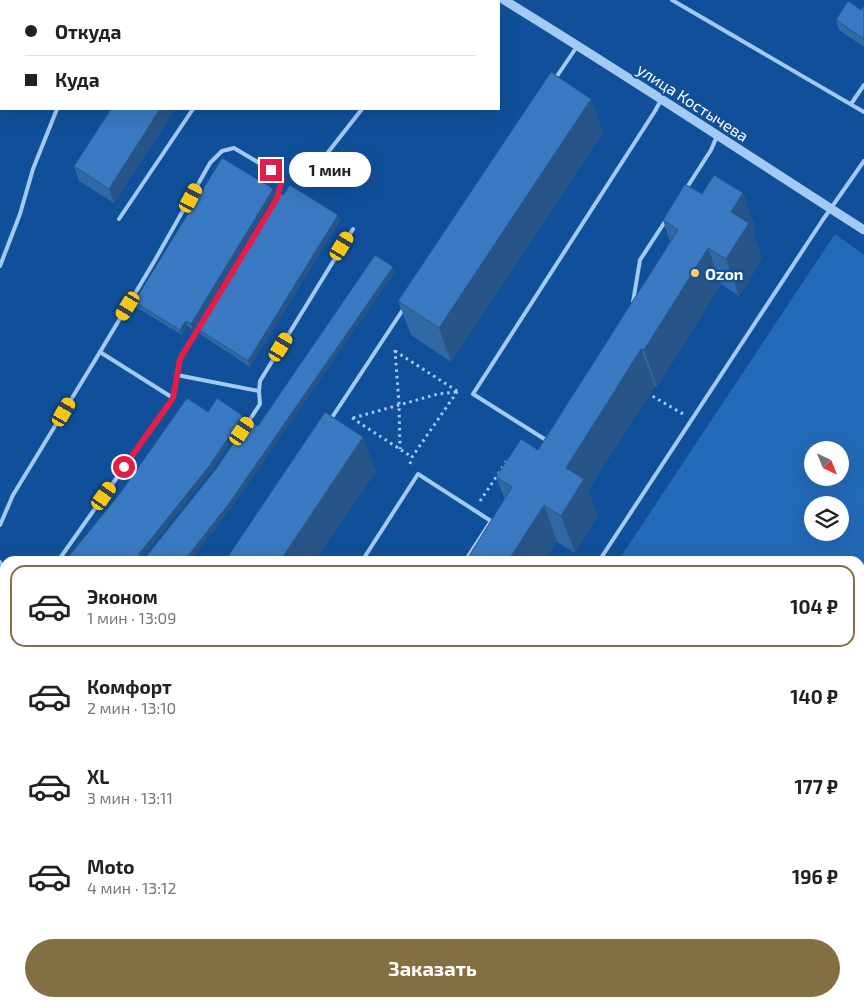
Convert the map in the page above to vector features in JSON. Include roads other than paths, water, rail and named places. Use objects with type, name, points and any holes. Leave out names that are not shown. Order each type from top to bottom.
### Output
[{"type":"street","name":"улица Костычева","points":[[504,0],[662,98],[717,136],[864,230]]},
{"type":"lane","points":[[672,0],[864,112]]},
{"type":"lane","points":[[554,81],[578,45]]},
{"type":"lane","points":[[851,104],[864,85]]},
{"type":"lane","points":[[550,432],[546,440],[473,394],[662,98]]},
{"type":"lane","points":[[0,266],[20,214],[33,169],[57,110]]},
{"type":"lane","points":[[119,219],[192,110]]},
{"type":"lane","points":[[322,160],[361,110]]},
{"type":"lane","points":[[681,197],[711,150],[717,136]]},
{"type":"lane","points":[[0,524],[13,495],[100,352],[210,163],[222,151],[234,148],[271,170],[282,180],[277,198]]},
{"type":"lane","points":[[602,556],[864,162]]},
{"type":"lane","points":[[629,308],[634,301],[640,260],[671,213]]},
{"type":"lane","points":[[245,427],[260,404],[260,381],[353,229]]},
{"type":"lane","points":[[328,425],[409,301]]},
{"type":"lane","points":[[62,556],[173,398],[180,359],[213,304]]},
{"type":"lane","points":[[100,352],[173,398]]},
{"type":"lane","points":[[177,375],[259,390]]},
{"type":"lane","points":[[365,556],[418,474],[491,521],[469,556]]},
{"type":"lane","points":[[0,680],[0,688]]},
{"type":"place","name":"Ozon","points":[[695,273]]}]
